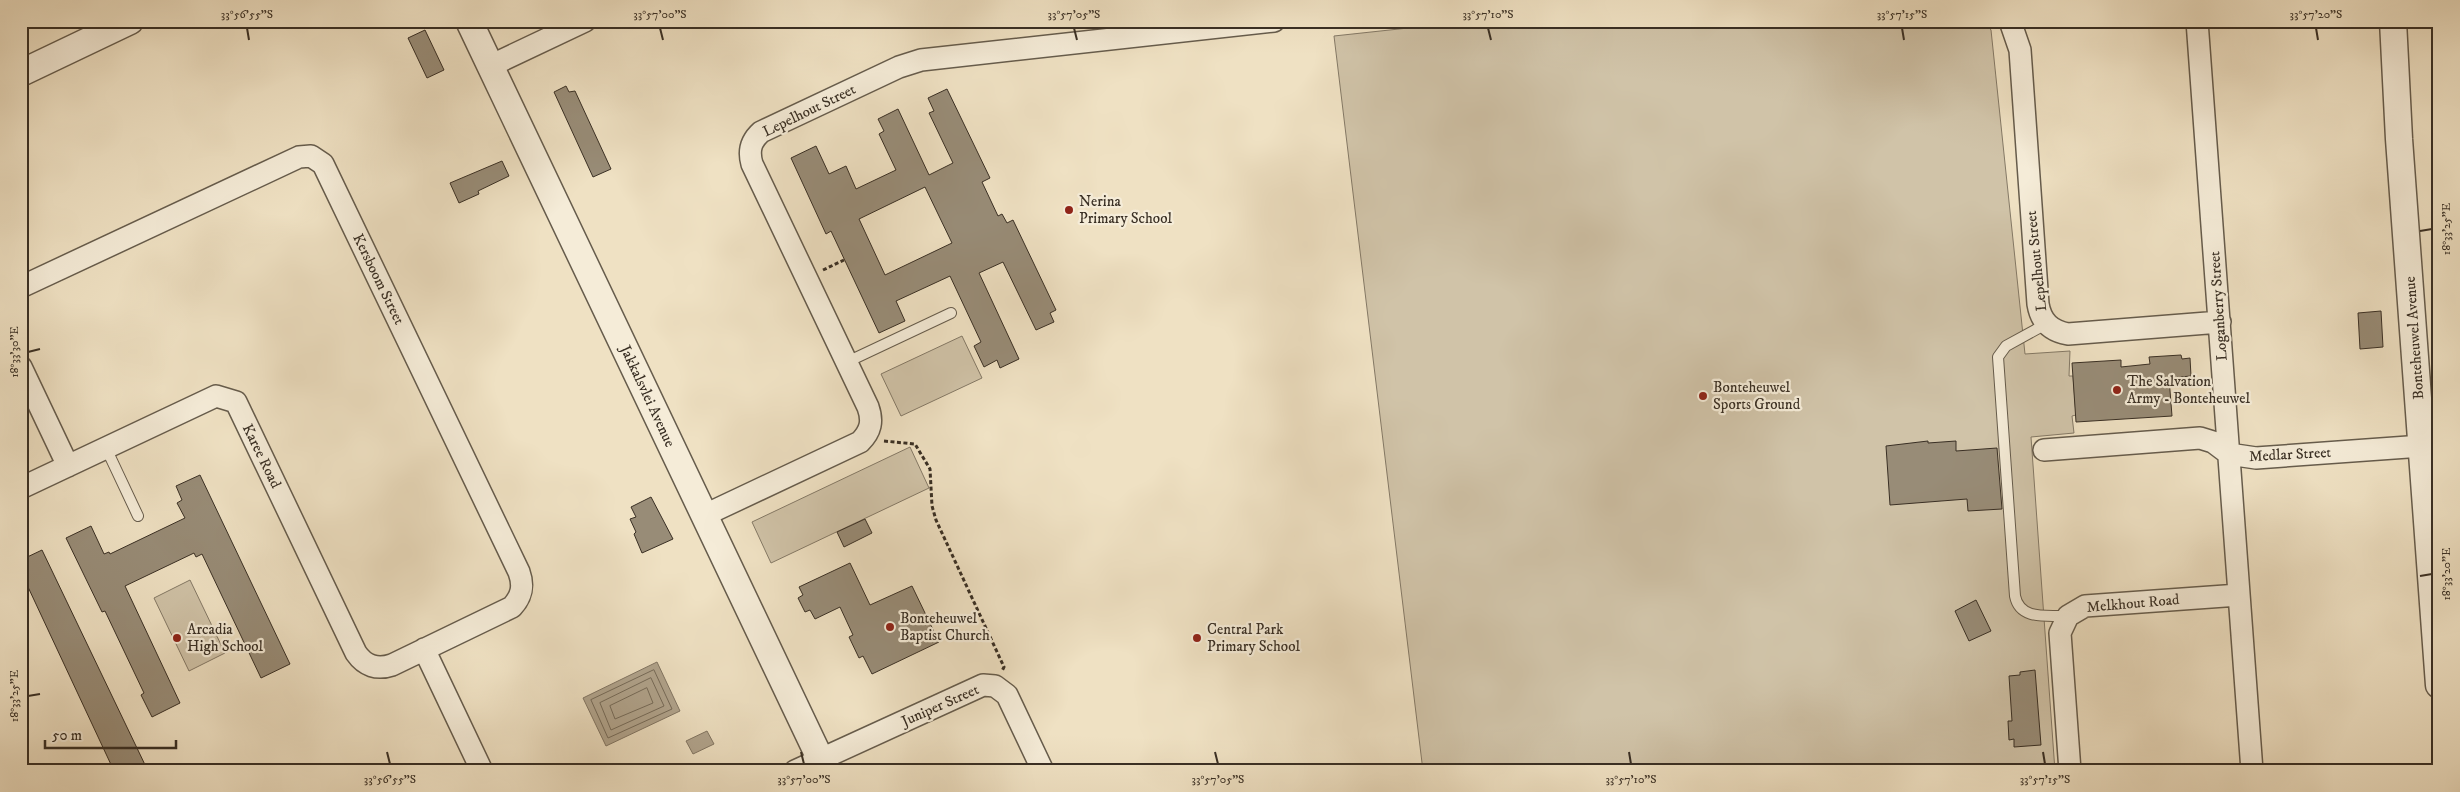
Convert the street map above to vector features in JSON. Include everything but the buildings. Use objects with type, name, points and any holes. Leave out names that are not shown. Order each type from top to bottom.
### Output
[{"type":"street","points":[[21,73],[130,21]]},
{"type":"street","name":"Jakkalsvlei Avenue","points":[[469,21],[823,765]]},
{"type":"street","points":[[490,66],[585,21]]},
{"type":"street","name":"Lepelhout Street","points":[[866,436],[870,429],[871,414],[752,164],[750,149],[756,136],[761,132],[914,62],[1193,26],[1274,21]]},
{"type":"street","name":"Lepelhout Street","points":[[2010,21],[2020,50],[2038,304],[2046,324],[2052,329],[2068,334],[2220,322]]},
{"type":"street","name":"Loganberry Street","points":[[2197,21],[2252,771]]},
{"type":"street","name":"Bonteheuwel Avenue","points":[[2393,21],[2422,446],[2432,507],[2439,685]]},
{"type":"street","name":"Kersboom Street","points":[[21,286],[299,157],[312,156],[323,164],[522,579],[521,593],[512,607],[424,650]]},
{"type":"street","points":[[21,367],[68,466]]},
{"type":"street","name":"Karee Road","points":[[21,488],[216,396],[236,402],[360,658],[371,666],[385,668],[424,650]]},
{"type":"street","points":[[705,515],[854,446],[866,436]]},
{"type":"street","name":"Medlar Street","points":[[2044,450],[2200,438],[2213,442],[2229,454],[2256,458],[2422,446]]},
{"type":"street","name":"Melkhout Road","points":[[2070,771],[2060,633],[2068,616],[2085,606],[2239,595]]},
{"type":"street","points":[[424,650],[482,771]]},
{"type":"street","name":"Juniper Street","points":[[795,771],[823,765],[976,686],[995,686],[1003,690],[1010,700],[1043,771]]},
{"type":"lane","points":[[847,362],[952,313]]},
{"type":"lane","points":[[2046,324],[2006,346],[1998,357],[2015,596],[2018,605],[2026,613],[2068,616]]},
{"type":"lane","points":[[106,448],[138,516]]},
{"type":"path","points":[[866,436],[892,443],[916,444],[930,469],[932,506],[936,520],[1004,667],[995,686]]},
{"type":"shaded area","name":"Bonteheuwel Sports Ground","points":[[1473,21],[1984,21],[1991,30],[2025,354],[2070,351],[2069,376],[2073,376],[2076,415],[2072,416],[2074,433],[2031,437],[2055,771],[1423,771],[1334,36]]},
{"type":"shaded area","points":[[962,336],[982,378],[901,416],[881,374]]},
{"type":"shaded area","points":[[910,447],[929,488],[771,563],[752,522]]},
{"type":"shaded area","points":[[190,580],[225,653],[189,671],[154,598]]},
{"type":"water","points":[[657,662],[680,711],[606,746],[583,698]]},
{"type":"water","points":[[707,731],[714,744],[693,754],[686,741]]},
{"type":"place","name":"Nerina Primary School","points":[[1069,210]]},
{"type":"place","name":"The Salvation Army - Bonteheuwel","points":[[2117,390]]},
{"type":"place","name":"Bonteheuwel Sports Ground","points":[[1703,396]]},
{"type":"place","name":"Bonteheuwel Baptist Church","points":[[890,627]]},
{"type":"place","name":"Arcadia High School","points":[[177,638]]},
{"type":"place","name":"Central Park Primary School","points":[[1197,638]]}]
